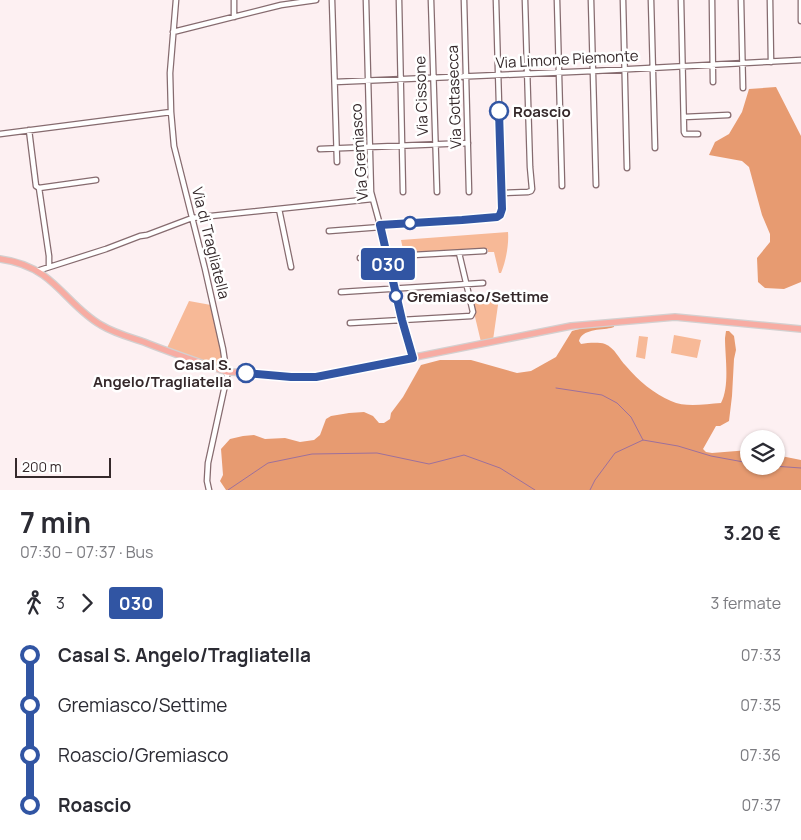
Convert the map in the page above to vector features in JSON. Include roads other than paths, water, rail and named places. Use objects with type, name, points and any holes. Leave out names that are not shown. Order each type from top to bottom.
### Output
[{"type":"main road","points":[[0,259],[8,260],[37,271],[54,284],[84,313],[101,325],[227,372],[312,377],[567,327],[661,318],[684,318],[801,329]]},
{"type":"street","name":"Via di Tragliatella","points":[[176,0],[170,73],[171,112],[176,158],[205,269],[227,372],[208,463],[208,490]]},
{"type":"street","points":[[234,0],[234,17]]},
{"type":"street","points":[[173,32],[281,4],[316,0]]},
{"type":"street","points":[[332,0],[337,162]]},
{"type":"street","name":"Via Gremiasco","points":[[366,0],[372,199],[413,358]]},
{"type":"street","points":[[399,0],[403,192]]},
{"type":"street","name":"Via Cissone","points":[[431,0],[437,192]]},
{"type":"street","name":"Via Gottasecca","points":[[464,0],[469,192]]},
{"type":"street","points":[[329,231],[497,217],[502,213],[496,0]]},
{"type":"street","points":[[502,193],[528,192],[531,190],[525,0]]},
{"type":"street","points":[[557,0],[562,186]]},
{"type":"street","points":[[591,0],[596,185]]},
{"type":"street","points":[[622,0],[627,168]]},
{"type":"street","points":[[651,0],[655,148]]},
{"type":"street","points":[[681,0],[684,132],[685,134],[698,134]]},
{"type":"street","points":[[712,0],[713,82]]},
{"type":"street","points":[[741,0],[743,88]]},
{"type":"street","points":[[770,0],[772,62]]},
{"type":"street","points":[[800,0],[801,20]]},
{"type":"street","name":"Via Limone Piemonte","points":[[334,82],[801,60]]},
{"type":"street","points":[[0,134],[171,112]]},
{"type":"street","points":[[684,117],[728,115]]},
{"type":"street","points":[[29,130],[36,186],[39,188],[49,256],[49,267]]},
{"type":"street","points":[[320,149],[468,143]]},
{"type":"street","points":[[39,188],[96,180]]},
{"type":"street","points":[[37,271],[140,236],[148,235],[192,218],[372,199]]},
{"type":"street","points":[[279,209],[291,267]]},
{"type":"street","points":[[360,258],[484,251]]},
{"type":"street","points":[[350,323],[471,316],[472,312],[459,253]]},
{"type":"street","points":[[341,292],[483,283]]},
{"type":"waterway","points":[[556,388],[602,395],[617,403],[631,417],[643,440]]},
{"type":"waterway","points":[[590,490],[615,453],[643,440],[678,446],[711,456],[740,461]]},
{"type":"waterway","points":[[228,490],[268,463],[312,454],[377,453],[429,464],[464,455],[500,468],[535,490]]},
{"type":"waterway","points":[[785,467],[801,468]]},
{"type":"place","name":"Roascio","points":[[499,111]]},
{"type":"place","name":"Gremiasco/Settime","points":[[396,296]]},
{"type":"place","name":"Casal S. Angelo/Tragliatella","points":[[246,373]]}]
